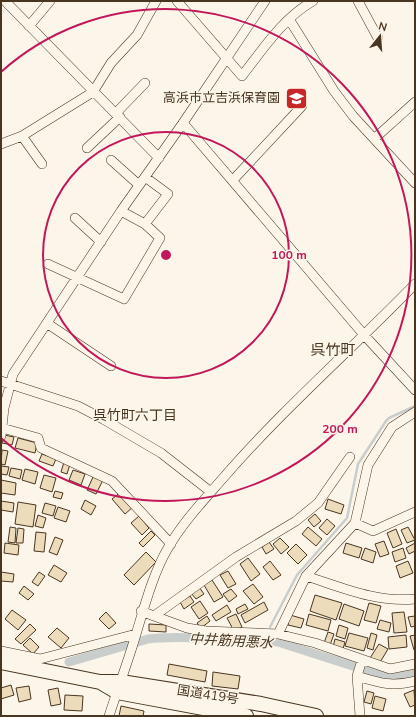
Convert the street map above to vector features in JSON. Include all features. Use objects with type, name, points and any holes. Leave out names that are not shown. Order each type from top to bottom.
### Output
[{"type":"highway","name":"国道419号","points":[[1,662],[100,682],[246,716]]},
{"type":"highway","name":"国道419号","points":[[119,687],[261,704],[316,716]]},
{"type":"street","points":[[5,1],[159,158]]},
{"type":"street","points":[[29,26],[50,1]]},
{"type":"street","points":[[1,144],[22,136],[93,92],[111,63],[137,34],[156,1]]},
{"type":"street","points":[[177,1],[242,76],[274,35],[289,20],[313,1]]},
{"type":"street","points":[[171,544],[112,481],[41,448],[38,438],[1,432],[4,408],[13,374],[48,324],[121,211],[184,123],[265,1]]},
{"type":"street","points":[[358,1],[378,38]]},
{"type":"street","points":[[289,20],[334,91],[353,116],[415,184]]},
{"type":"street","points":[[87,148],[145,83]]},
{"type":"street","points":[[374,139],[415,102]]},
{"type":"street","points":[[233,180],[302,106]]},
{"type":"street","points":[[184,123],[365,336],[415,390]]},
{"type":"street","points":[[22,136],[42,164]]},
{"type":"street","points":[[111,160],[139,185]]},
{"type":"street","points":[[145,177],[168,194],[145,224]]},
{"type":"street","points":[[48,264],[79,276],[124,299],[160,238],[145,224],[121,211]]},
{"type":"street","points":[[76,218],[101,242]]},
{"type":"street","points":[[109,716],[135,637],[141,611],[171,544],[201,502],[251,446],[282,414],[365,336],[415,284]]},
{"type":"street","points":[[48,324],[111,366]]},
{"type":"street","points":[[1,381],[78,406],[103,419],[161,453],[211,492]]},
{"type":"street","points":[[278,634],[306,576],[355,522],[368,465],[392,426],[415,412]]},
{"type":"street","points":[[154,616],[236,557],[296,521],[318,503],[350,457]]},
{"type":"street","points":[[355,522],[373,531],[415,512]]},
{"type":"street","points":[[306,576],[366,596],[388,600],[415,599]]},
{"type":"street","points":[[141,611],[187,628],[206,631],[278,634],[315,643],[390,669],[415,664]]},
{"type":"street","points":[[1,651],[40,659],[135,637]]},
{"type":"street","points":[[360,716],[357,676],[362,660]]},
{"type":"street","points":[[357,676],[382,684],[395,685],[415,681]]},
{"type":"building","points":[[4,435],[14,437],[12,445],[2,443]]},
{"type":"building","points":[[18,438],[37,443],[35,453],[15,448]]},
{"type":"building","points":[[2,450],[8,451],[5,465],[1,464]]},
{"type":"building","points":[[42,454],[56,459],[53,466],[39,461]]},
{"type":"building","points":[[64,462],[70,464],[67,474],[61,472]]},
{"type":"building","points":[[1,466],[9,467],[7,475],[1,474]]},
{"type":"building","points":[[11,468],[22,470],[20,479],[9,476]]},
{"type":"building","points":[[25,469],[38,472],[35,484],[22,480]]},
{"type":"building","points":[[73,470],[85,474],[81,485],[69,480]]},
{"type":"building","points":[[44,475],[56,478],[52,492],[40,488]]},
{"type":"building","points":[[94,475],[103,480],[96,494],[87,490]]},
{"type":"building","points":[[1,480],[16,483],[15,495],[1,493]]},
{"type":"building","points":[[55,491],[63,493],[61,499],[53,497]]},
{"type":"building","points":[[121,492],[133,507],[125,514],[112,499]]},
{"type":"building","points":[[328,499],[344,505],[341,514],[325,509]]},
{"type":"building","points":[[85,500],[96,506],[91,515],[81,509]]},
{"type":"building","points":[[1,501],[14,503],[13,512],[1,510]]},
{"type":"building","points":[[18,502],[36,505],[33,527],[15,524]]},
{"type":"building","points":[[45,503],[56,506],[53,516],[42,513]]},
{"type":"building","points":[[58,507],[70,511],[66,522],[54,518]]},
{"type":"building","points":[[315,514],[321,521],[314,527],[308,520]]},
{"type":"building","points":[[38,515],[46,518],[43,528],[35,526]]},
{"type":"building","points":[[139,516],[149,528],[142,535],[131,523]]},
{"type":"building","points":[[327,519],[335,526],[327,535],[319,528]]},
{"type":"building","points":[[10,527],[16,528],[15,543],[8,542]]},
{"type":"building","points":[[308,527],[322,539],[316,546],[302,534]]},
{"type":"building","points":[[408,527],[415,540],[407,543],[401,530]]},
{"type":"building","points":[[18,528],[24,529],[23,543],[16,543]]},
{"type":"building","points":[[396,529],[402,544],[393,548],[387,533]]},
{"type":"building","points":[[151,531],[155,535],[143,547],[139,543]]},
{"type":"building","points":[[36,532],[46,533],[44,552],[34,551]]},
{"type":"building","points":[[55,537],[63,540],[57,555],[49,552]]},
{"type":"building","points":[[280,538],[289,547],[281,554],[273,544]]},
{"type":"building","points":[[384,541],[389,554],[380,557],[375,544]]},
{"type":"building","points":[[269,542],[274,549],[266,554],[262,547]]},
{"type":"building","points":[[5,543],[19,545],[18,555],[4,553]]},
{"type":"building","points":[[346,543],[362,548],[359,558],[343,553]]},
{"type":"building","points":[[415,543],[415,551],[409,554],[406,548]]},
{"type":"building","points":[[296,544],[307,555],[298,564],[287,553]]},
{"type":"building","points":[[365,548],[376,552],[373,563],[361,559]]},
{"type":"building","points":[[403,548],[406,558],[395,562],[392,552]]},
{"type":"building","points":[[146,552],[156,562],[134,585],[124,575]]},
{"type":"building","points":[[248,558],[260,574],[251,581],[240,564]]},
{"type":"building","points":[[270,561],[281,575],[273,580],[263,567]]},
{"type":"building","points":[[408,561],[413,573],[400,578],[396,566]]},
{"type":"building","points":[[54,565],[67,573],[61,582],[48,575]]},
{"type":"building","points":[[228,571],[236,584],[228,588],[220,575]]},
{"type":"building","points":[[1,572],[14,574],[13,582],[1,581]]},
{"type":"building","points":[[39,572],[45,576],[38,586],[32,582]]},
{"type":"building","points":[[212,580],[223,597],[214,602],[204,585]]},
{"type":"building","points":[[253,584],[263,597],[254,604],[243,591]]},
{"type":"building","points":[[24,586],[34,594],[28,600],[19,593]]},
{"type":"building","points":[[199,587],[204,594],[196,599],[191,593]]},
{"type":"building","points":[[231,589],[237,596],[229,602],[223,594]]},
{"type":"building","points":[[315,595],[342,603],[336,620],[310,611]]},
{"type":"building","points":[[190,596],[194,602],[184,609],[180,602]]},
{"type":"building","points":[[200,601],[208,613],[199,619],[191,607]]},
{"type":"building","points":[[264,602],[268,610],[245,623],[241,615]]},
{"type":"building","points":[[369,603],[381,606],[376,623],[364,620]]},
{"type":"building","points":[[245,604],[248,609],[238,614],[236,609]]},
{"type":"building","points":[[344,604],[364,611],[359,626],[339,619]]},
{"type":"building","points":[[227,605],[231,612],[216,621],[212,615]]},
{"type":"building","points":[[12,610],[26,620],[18,630],[5,619]]},
{"type":"building","points":[[106,612],[116,623],[109,629],[99,619]]},
{"type":"building","points":[[404,612],[407,632],[394,633],[392,613]]},
{"type":"building","points":[[236,614],[242,627],[234,631],[227,618]]},
{"type":"building","points":[[309,614],[331,620],[328,631],[306,625]]},
{"type":"building","points":[[290,615],[304,619],[301,628],[288,625]]},
{"type":"building","points":[[207,616],[210,621],[201,628],[197,623]]},
{"type":"building","points":[[415,616],[415,626],[411,627],[408,617]]},
{"type":"building","points":[[380,620],[391,623],[389,632],[377,629]]},
{"type":"building","points":[[30,624],[36,630],[21,644],[15,639]]},
{"type":"building","points":[[149,624],[166,625],[166,632],[149,631]]},
{"type":"building","points":[[339,625],[348,628],[345,639],[336,636]]},
{"type":"building","points":[[57,628],[69,638],[61,648],[48,637]]},
{"type":"building","points":[[328,632],[334,634],[330,645],[324,643]]},
{"type":"building","points":[[349,633],[368,638],[364,651],[345,646]]},
{"type":"building","points":[[371,633],[377,635],[373,650],[367,648]]},
{"type":"building","points":[[406,635],[407,647],[389,649],[388,637]]},
{"type":"building","points":[[415,635],[415,649],[414,650],[410,636]]},
{"type":"building","points":[[30,638],[39,647],[33,654],[23,645]]},
{"type":"building","points":[[335,639],[345,642],[343,649],[333,647]]},
{"type":"building","points":[[379,644],[388,649],[379,664],[370,658]]},
{"type":"building","points":[[169,664],[207,671],[205,682],[167,675]]},
{"type":"building","points":[[213,672],[240,676],[238,689],[212,686]]},
{"type":"building","points":[[11,685],[14,695],[1,699],[1,688]]},
{"type":"building","points":[[29,686],[31,699],[19,702],[16,688]]},
{"type":"building","points":[[58,688],[61,704],[51,706],[48,690]]},
{"type":"building","points":[[414,690],[415,705],[410,707],[404,694]]},
{"type":"building","points":[[367,691],[374,693],[371,704],[364,702]]},
{"type":"building","points":[[65,695],[83,696],[82,711],[64,710]]},
{"type":"building","points":[[375,696],[386,699],[383,711],[372,708]]},
{"type":"building","points":[[121,706],[144,711],[143,716],[119,716]]},
{"type":"waterway","points":[[270,627],[297,575],[347,518],[358,464],[386,421],[389,418],[415,406]]},
{"type":"waterway","name":"中井筋用悪水","points":[[69,662],[155,638],[243,638],[278,642],[387,677],[415,672]]},
{"type":"place","name":"高浜市立吉浜保育園","points":[[296,98]]},
{"type":"district","name":"呉竹町","points":[[333,350]]},
{"type":"district","name":"呉竹町六丁目","points":[[135,415]]}]
